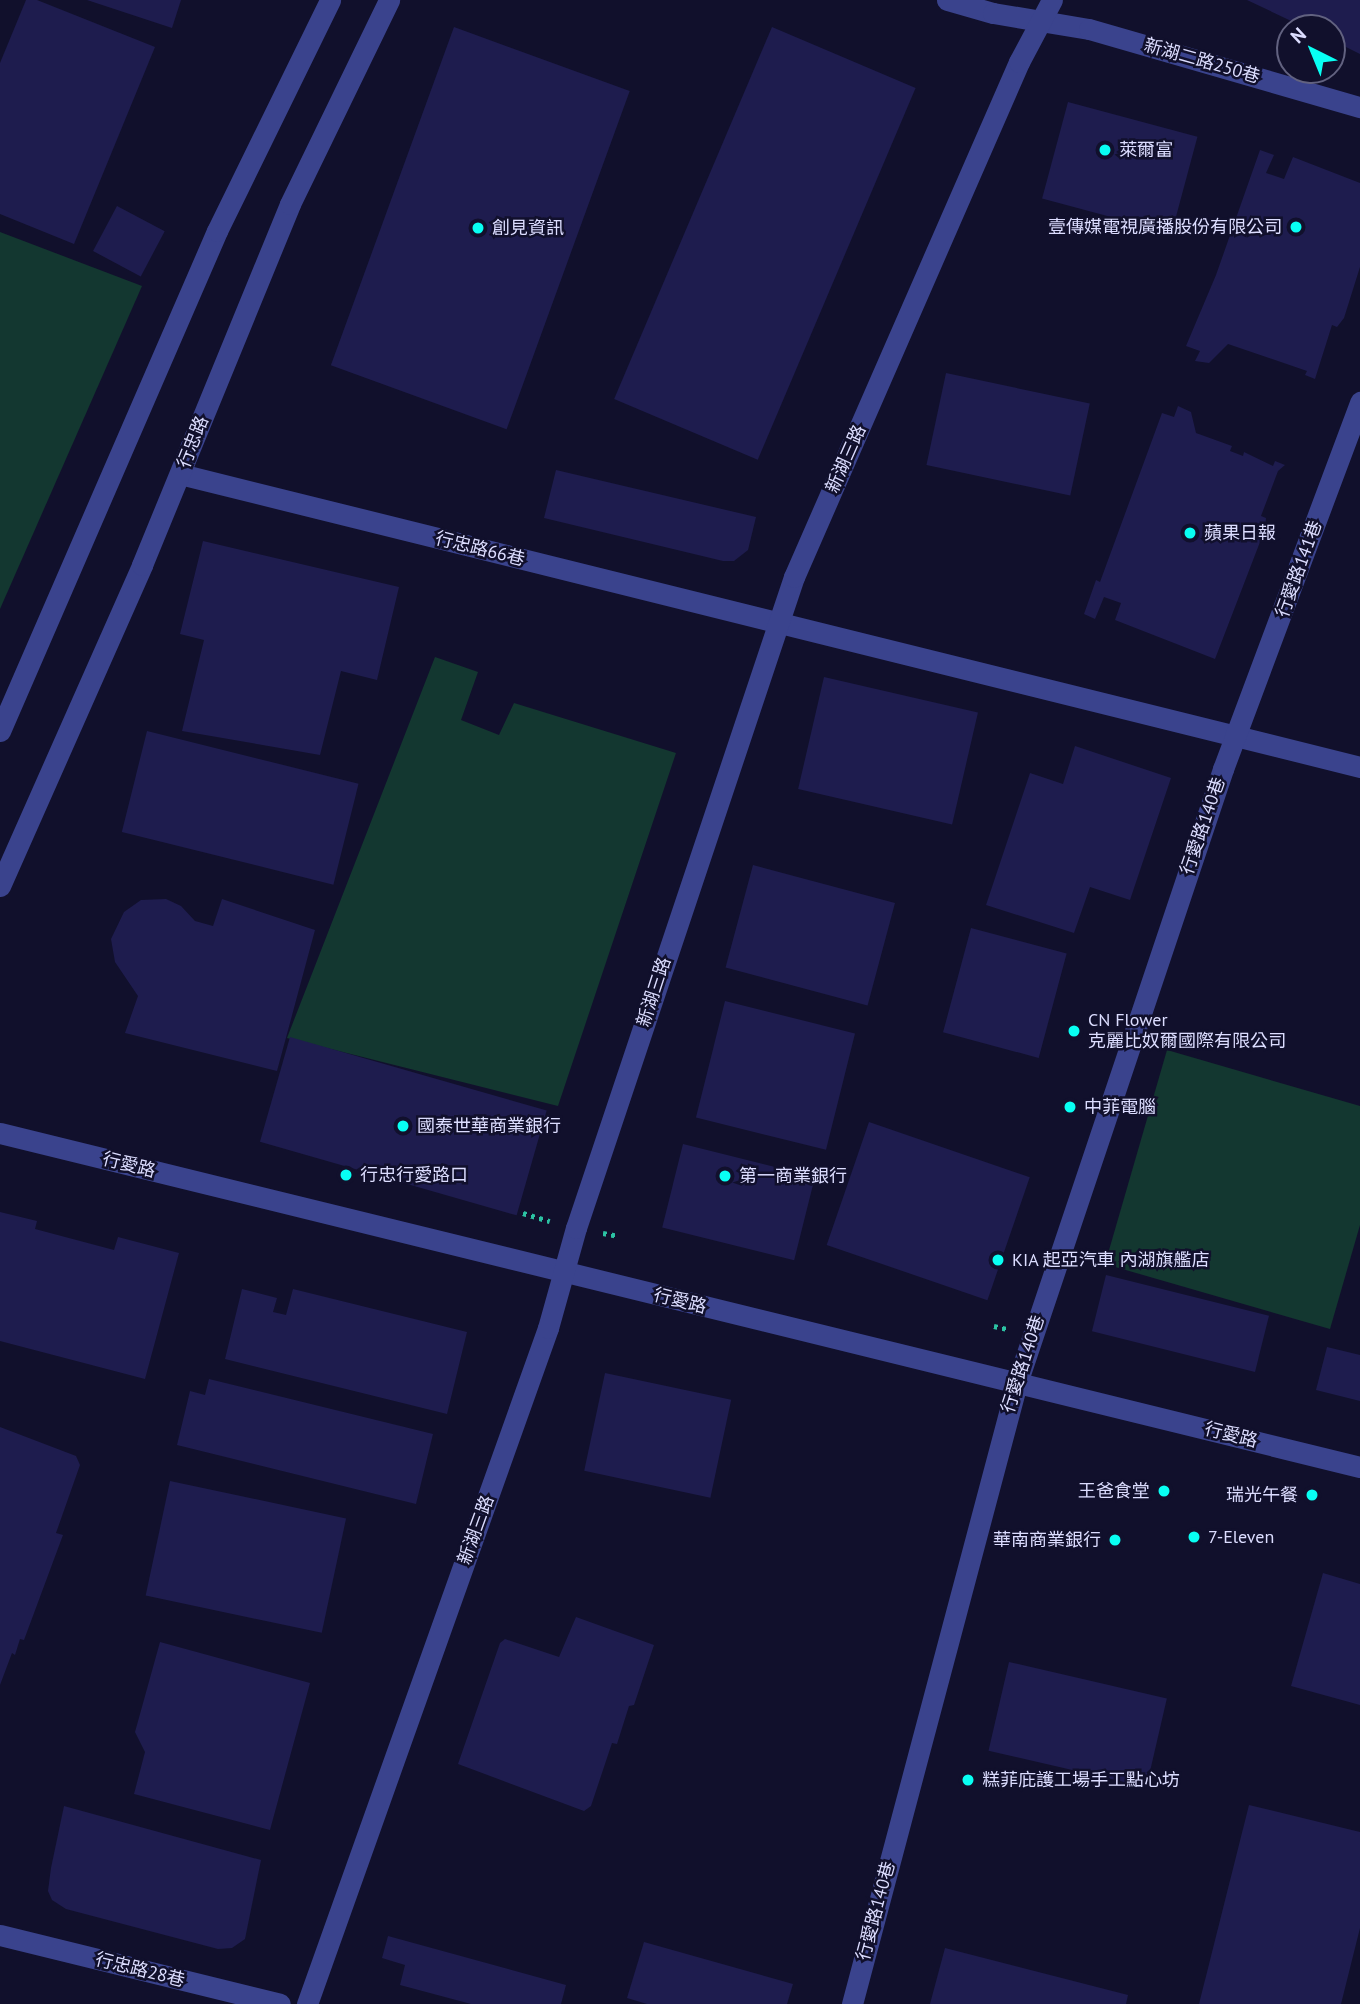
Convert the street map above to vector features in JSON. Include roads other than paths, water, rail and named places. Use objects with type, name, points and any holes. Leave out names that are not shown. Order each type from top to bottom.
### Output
[{"type":"street","points":[[0,731],[217,231],[331,0]]},
{"type":"street","name":"行忠路","points":[[0,886],[180,474],[290,204],[389,0]]},
{"type":"street","name":"新湖二路250巷","points":[[947,0],[993,13],[1047,9],[1360,107]]},
{"type":"street","name":"新湖三路","points":[[307,2004],[548,1328],[562,1272],[794,577],[1019,62],[1047,9]]},
{"type":"street","name":"行愛路141巷","points":[[1236,736],[1360,402]]},
{"type":"street","name":"行忠路66巷","points":[[180,474],[779,625],[1360,767]]},
{"type":"street","name":"行愛路140巷","points":[[852,2004],[1017,1383],[1236,736]]},
{"type":"street","name":"行愛路","points":[[0,1133],[1360,1467]]},
{"type":"street","name":"行忠路28巷","points":[[0,1935],[280,2004]]},
{"type":"place","name":"萊爾富","points":[[1105,150]]},
{"type":"place","name":"壹傳媒電視廣播股份有限公司","points":[[1296,227]]},
{"type":"place","name":"創見資訊","points":[[478,228]]},
{"type":"place","name":"蘋果日報","points":[[1190,533]]},
{"type":"place","name":"CN Flower 克麗比奴爾國際有限公司","points":[[1074,1031]]},
{"type":"place","name":"中菲電腦","points":[[1070,1107]]},
{"type":"place","name":"國泰世華商業銀行","points":[[403,1126]]},
{"type":"place","name":"行忠行愛路口","points":[[346,1175]]},
{"type":"place","name":"第一商業銀行","points":[[725,1176]]},
{"type":"place","name":"KIA 起亞汽車 內湖旗艦店","points":[[998,1260]]},
{"type":"place","name":"王爸食堂","points":[[1164,1491]]},
{"type":"place","name":"瑞光午餐","points":[[1312,1495]]},
{"type":"place","name":"7-Eleven","points":[[1194,1537]]},
{"type":"place","name":"華南商業銀行","points":[[1115,1540]]},
{"type":"place","name":"糕菲庇護工場手工點心坊","points":[[968,1780]]}]
